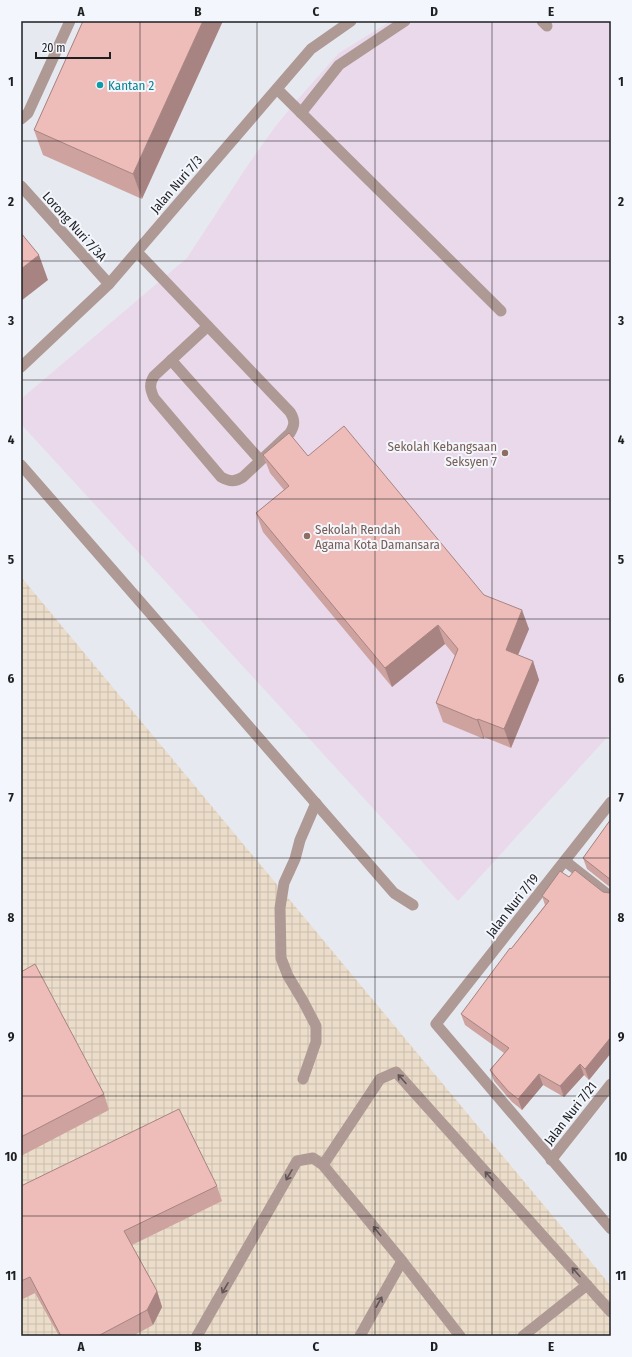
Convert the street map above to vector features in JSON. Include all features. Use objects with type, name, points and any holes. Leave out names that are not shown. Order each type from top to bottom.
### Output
[{"type":"street","points":[[21,119],[28,113],[70,21]]},
{"type":"street","name":"Jalan Nuri 7/3","points":[[21,366],[109,284],[311,49],[351,21]]},
{"type":"street","points":[[301,113],[339,65],[405,21]]},
{"type":"street","points":[[277,89],[501,311]]},
{"type":"street","name":"Lorong Nuri 7/3A","points":[[21,186],[109,284]]},
{"type":"street","points":[[137,252],[208,326],[290,412],[294,419],[294,426],[290,433],[243,477],[236,481],[228,481],[221,477],[154,398],[150,389],[150,383],[154,376],[208,326]]},
{"type":"street","points":[[171,360],[260,460]]},
{"type":"street","points":[[21,465],[394,893],[413,905]]},
{"type":"street","name":"Jalan Nuri 7/19","points":[[551,1160],[436,1024],[611,802]]},
{"type":"street","points":[[303,1079],[316,1042],[316,1026],[288,976],[281,958],[280,908],[284,883],[295,859],[300,840],[316,803]]},
{"type":"street","points":[[565,861],[611,897]]},
{"type":"street","points":[[323,1165],[380,1079],[396,1072],[611,1312]]},
{"type":"street","name":"Jalan Nuri 7/21","points":[[551,1160],[611,1084]]},
{"type":"street","points":[[197,1336],[297,1161],[313,1158],[323,1165],[402,1261],[460,1336]]},
{"type":"street","points":[[551,1160],[611,1230]]},
{"type":"street","points":[[360,1336],[402,1261]]},
{"type":"street","points":[[523,1336],[587,1285]]},
{"type":"shaded area","points":[[391,21],[611,21],[611,733],[458,901],[21,424],[21,399],[187,258],[248,165],[275,127],[298,99],[339,53]]},
{"type":"shaded area","points":[[21,577],[611,1286],[611,1336],[21,1336]]},
{"type":"building","name":"Kantan 2","points":[[83,21],[203,21],[133,174],[34,130]]},
{"type":"building","points":[[21,233],[39,255],[21,269]]},
{"type":"building","points":[[344,426],[484,595],[522,610],[506,650],[533,661],[504,729],[478,719],[477,720],[436,703],[458,649],[438,625],[385,668],[256,513],[289,486],[263,455],[289,433],[308,456]]},
{"type":"building","points":[[611,819],[611,880],[583,858]]},
{"type":"building","points":[[575,870],[603,892],[609,893],[611,891],[611,1037],[585,1069],[580,1064],[560,1086],[539,1074],[518,1099],[508,1091],[490,1070],[509,1048],[461,1014],[510,948],[511,949],[549,901],[542,896],[560,871],[569,877]]},
{"type":"building","points":[[35,964],[104,1094],[21,1137],[21,972]]},
{"type":"building","points":[[179,1109],[217,1186],[124,1231],[157,1291],[147,1310],[98,1336],[61,1336],[30,1277],[21,1281],[21,1186]]},
{"type":"place","name":"Kantan 2","points":[[100,85]]},
{"type":"place","name":"Sekolah Kebangsaan Seksyen 7","points":[[505,453]]},
{"type":"place","name":"Sekolah Rendah Agama Kota Damansara","points":[[307,536]]}]
